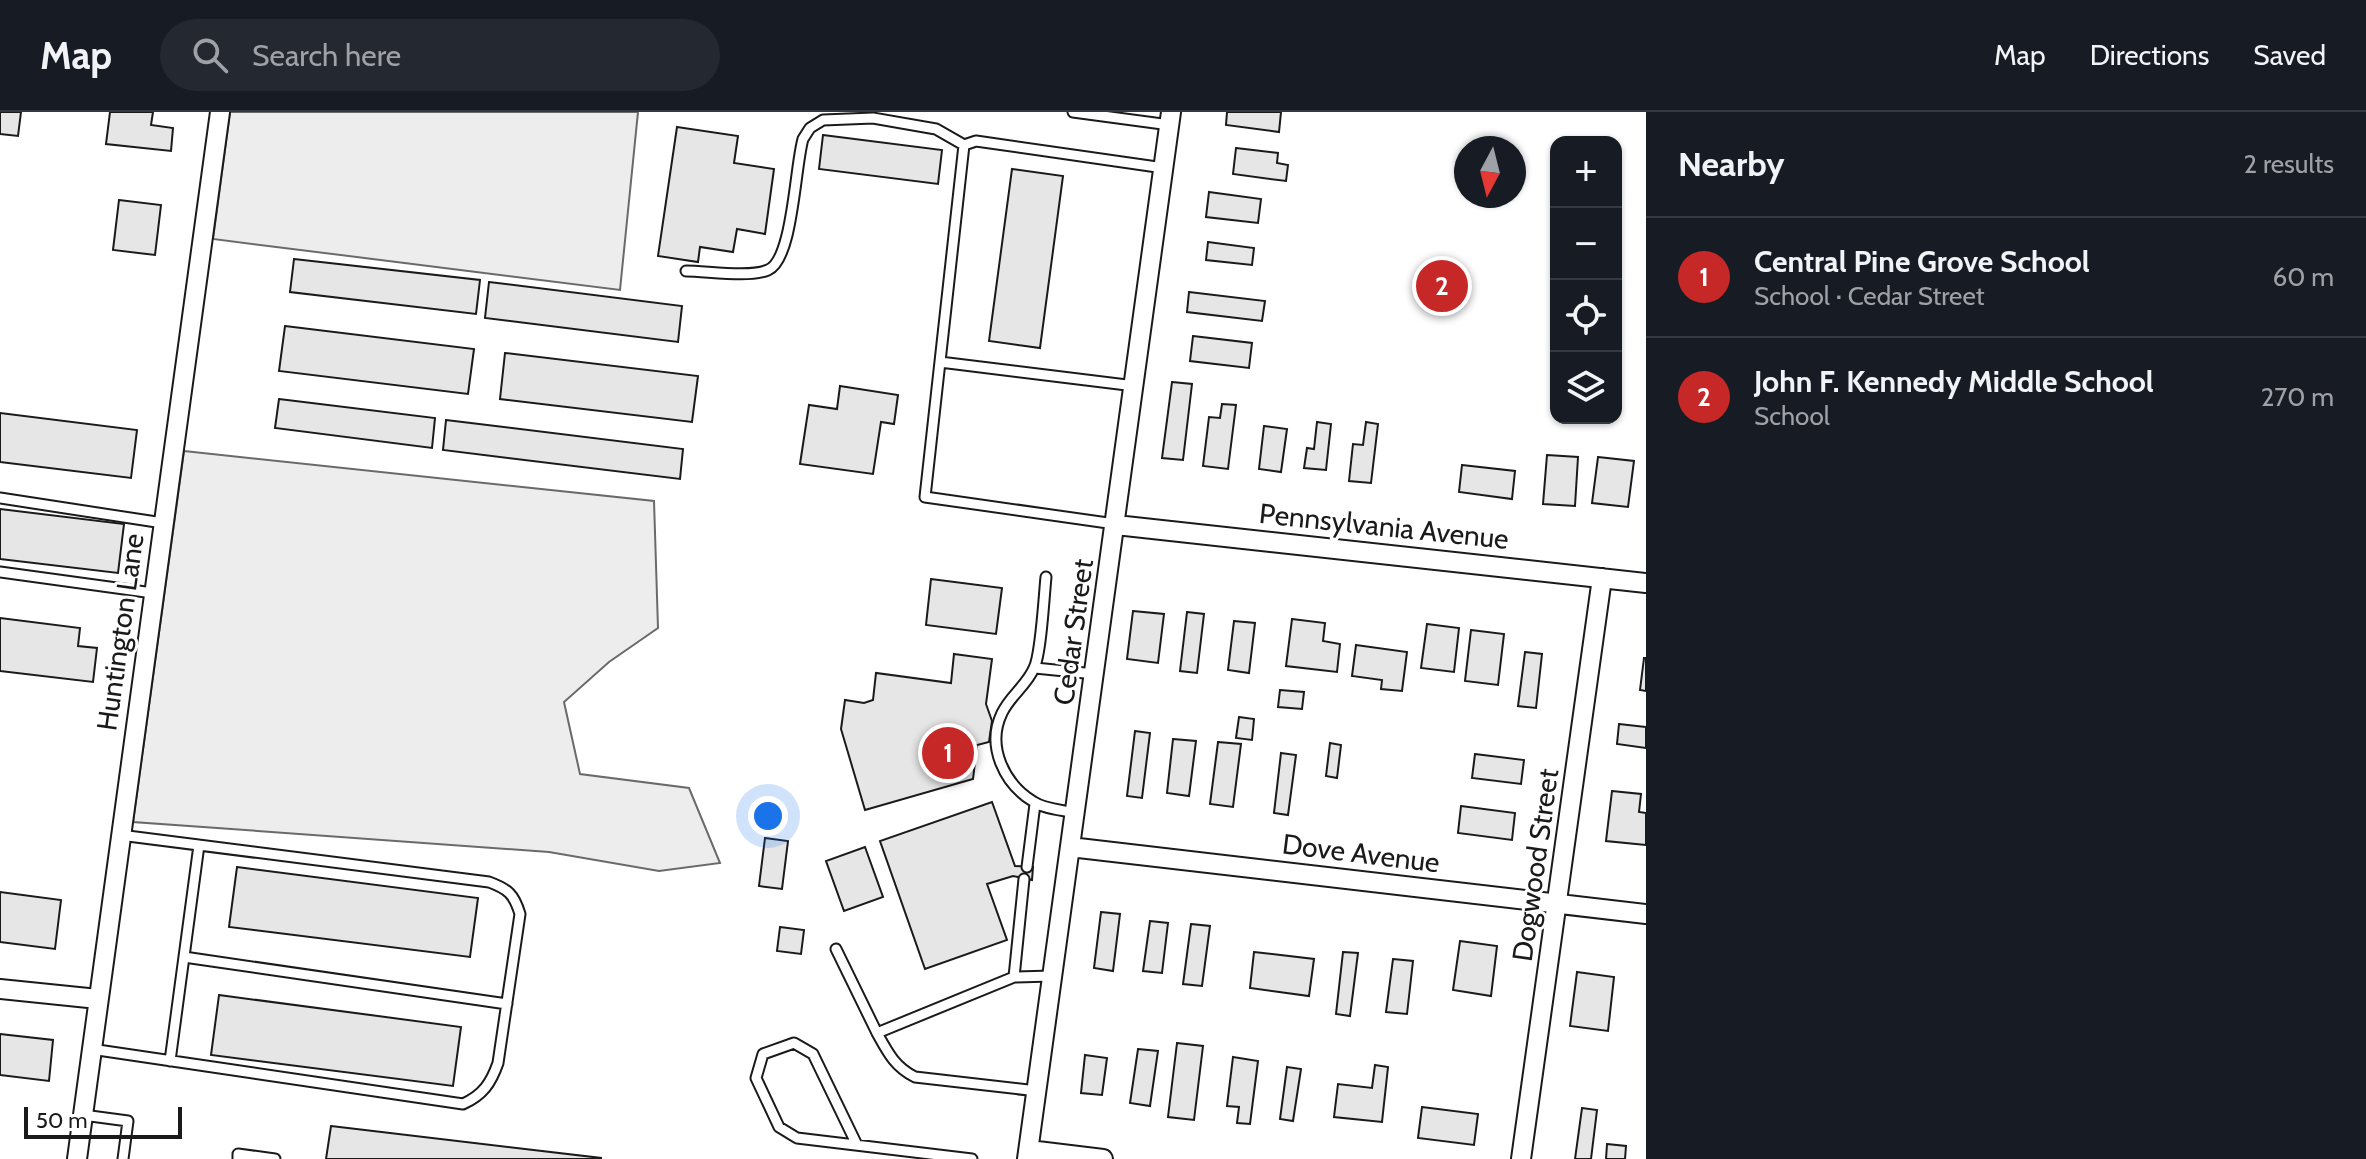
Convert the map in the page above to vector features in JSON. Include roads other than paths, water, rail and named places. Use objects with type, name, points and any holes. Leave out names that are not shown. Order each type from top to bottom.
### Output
[{"type":"street","name":"Huntington Lane","points":[[77,1159],[220,112]]},
{"type":"street","name":"Cedar Street","points":[[1028,1154],[1170,118]]},
{"type":"street","name":"Pennsylvania Avenue","points":[[1116,525],[1646,583]]},
{"type":"street","name":"Dogwood Street","points":[[1521,1159],[1602,578]]},
{"type":"street","name":"Dove Avenue","points":[[1070,847],[1646,914]]},
{"type":"street","points":[[0,989],[98,999]]},
{"type":"street","points":[[1028,1154],[1103,1159]]},
{"type":"lane","points":[[1073,112],[1170,118]]},
{"type":"lane","points":[[686,271],[767,271],[777,264],[785,246],[800,149],[810,128],[823,120],[873,118],[936,129],[964,145],[976,141],[1164,168]]},
{"type":"lane","points":[[964,145],[925,497],[1116,525]]},
{"type":"lane","points":[[940,362],[1135,386]]},
{"type":"lane","points":[[0,498],[163,523]]},
{"type":"lane","points":[[0,572],[153,593]]},
{"type":"lane","points":[[1046,577],[1035,668],[1010,698],[1000,716],[996,749],[1000,764],[1011,782],[1035,804],[1075,813]]},
{"type":"lane","points":[[1035,668],[1095,674]]},
{"type":"lane","points":[[1027,867],[1035,804]]},
{"type":"lane","points":[[91,1049],[463,1104],[483,1093],[498,1063],[520,914],[515,898],[506,888],[489,882],[120,835]]},
{"type":"lane","points":[[170,1061],[199,845]]},
{"type":"lane","points":[[1014,977],[1024,879]]},
{"type":"lane","points":[[836,949],[877,1033],[901,1070],[915,1077],[1037,1091]]},
{"type":"lane","points":[[184,957],[507,1004]]},
{"type":"lane","points":[[877,1033],[1014,977],[1052,976]]},
{"type":"lane","points":[[857,1145],[813,1054],[794,1043],[763,1054],[756,1078],[779,1127],[797,1138],[972,1159]]},
{"type":"lane","points":[[82,1115],[128,1121],[123,1159]]},
{"type":"lane","points":[[238,1159],[238,1154],[275,1159]]},
{"type":"place","name":"John F. Kennedy Middle School","points":[[1442,286]]},
{"type":"place","name":"Central Pine Grove School","points":[[948,753]]}]
